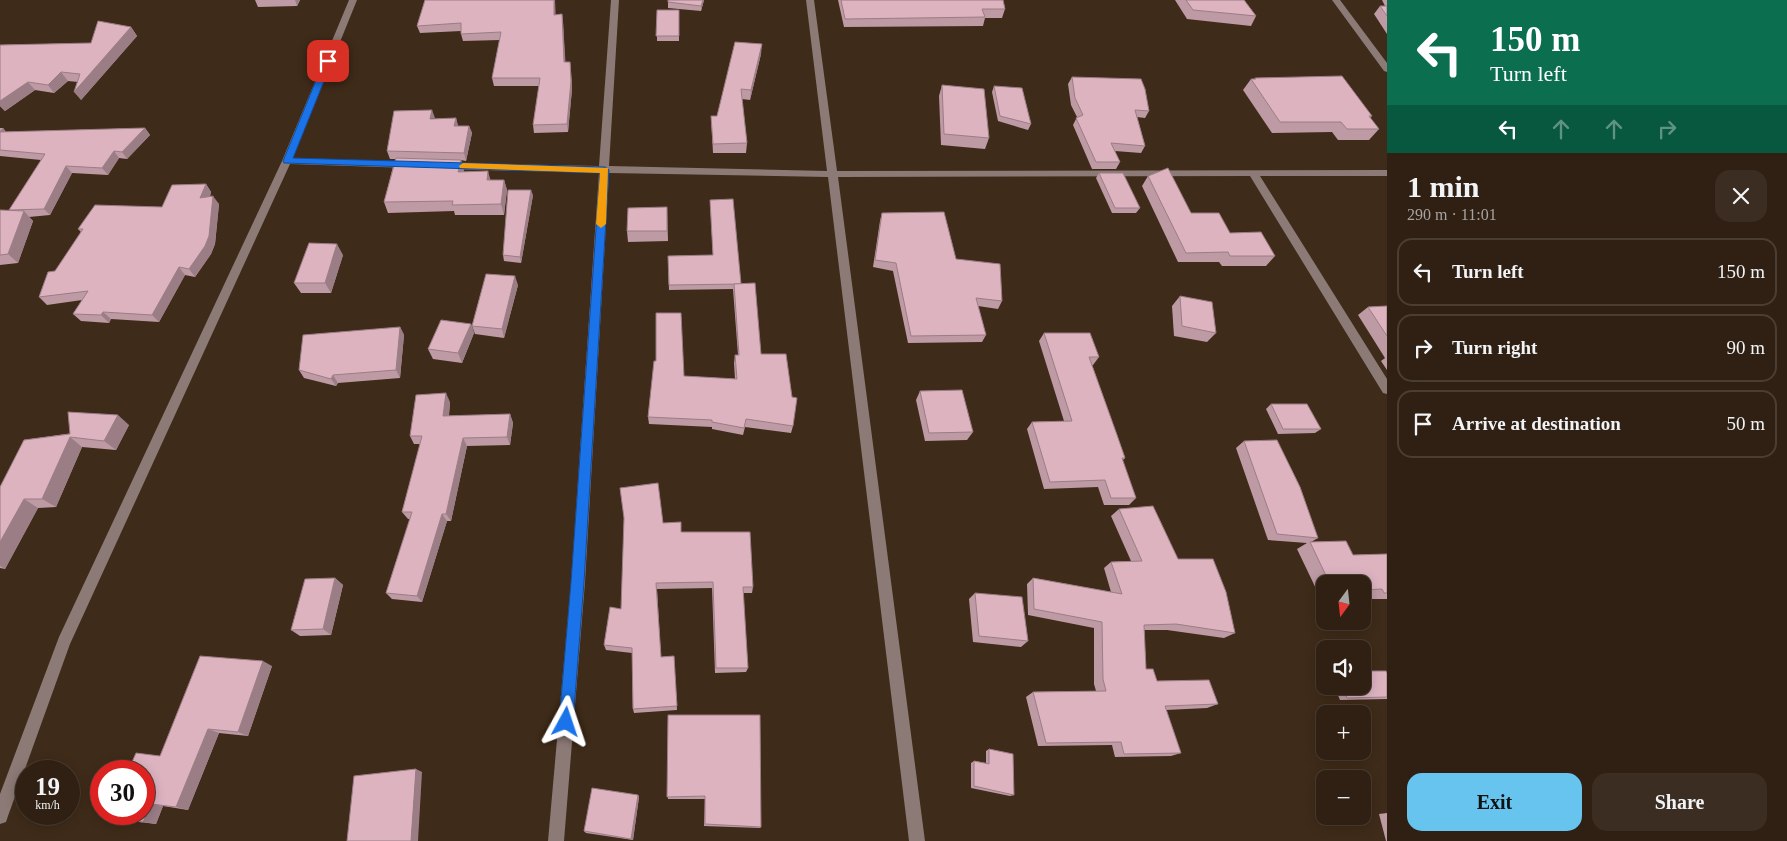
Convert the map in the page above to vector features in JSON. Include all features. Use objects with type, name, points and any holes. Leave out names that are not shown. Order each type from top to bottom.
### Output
[{"type":"street","points":[[0,816],[67,635],[287,161],[353,0]]},
{"type":"street","points":[[556,841],[578,582],[615,0]]},
{"type":"street","points":[[810,0],[917,841]]},
{"type":"street","points":[[1336,0],[1387,69]]},
{"type":"street","points":[[287,161],[416,165]]},
{"type":"street","points":[[436,165],[831,174],[1387,173]]},
{"type":"street","points":[[1253,173],[1387,389]]},
{"type":"building","points":[[425,0],[554,0],[554,15],[562,14],[564,62],[570,62],[571,81],[567,124],[533,125],[540,78],[492,78],[501,32],[461,34],[461,23],[417,26]]},
{"type":"building","points":[[668,0],[703,0],[701,6],[668,2]]},
{"type":"building","points":[[841,0],[1003,0],[1005,9],[982,9],[985,17],[845,19]]},
{"type":"building","points":[[1186,0],[1244,0],[1256,16],[1193,10]]},
{"type":"building","points":[[1380,6],[1387,6],[1387,16]]},
{"type":"building","points":[[657,10],[679,10],[679,36],[656,36]]},
{"type":"building","points":[[98,21],[131,27],[74,92],[80,74],[61,72],[48,85],[28,82],[0,101],[0,45],[91,43]]},
{"type":"building","points":[[735,42],[762,44],[751,90],[741,89],[747,143],[713,144],[711,116],[717,116]]},
{"type":"building","points":[[1342,76],[1372,116],[1369,116],[1379,129],[1347,129],[1341,122],[1280,122],[1251,79],[1255,78]]},
{"type":"building","points":[[1072,77],[1141,79],[1149,111],[1135,110],[1145,146],[1111,143],[1120,162],[1096,162],[1076,118],[1083,115],[1075,98]]},
{"type":"building","points":[[942,85],[984,89],[989,138],[944,134]]},
{"type":"building","points":[[994,86],[1022,88],[1031,124],[1000,116]]},
{"type":"building","points":[[432,110],[430,119],[456,118],[454,126],[469,126],[464,153],[387,151],[394,111]]},
{"type":"building","points":[[145,128],[122,152],[114,151],[102,168],[66,166],[44,209],[9,210],[45,154],[0,150],[0,132]]},
{"type":"building","points":[[396,158],[461,160],[458,172],[488,171],[487,180],[504,180],[501,204],[452,205],[453,201],[384,202]]},
{"type":"building","points":[[1168,168],[1191,213],[1219,213],[1230,233],[1261,232],[1275,256],[1230,256],[1228,252],[1186,253],[1148,176]]},
{"type":"building","points":[[1099,173],[1123,173],[1140,208],[1115,208]]},
{"type":"building","points":[[206,184],[200,198],[213,196],[209,236],[205,246],[189,269],[179,267],[152,315],[103,312],[101,315],[73,314],[88,291],[39,297],[48,272],[55,271],[83,229],[78,229],[95,205],[162,207],[172,185]]},
{"type":"building","points":[[508,190],[531,190],[520,257],[503,255]]},
{"type":"building","points":[[733,199],[741,284],[669,285],[668,256],[713,255],[710,200]]},
{"type":"building","points":[[667,207],[667,231],[627,231],[628,208]]},
{"type":"building","points":[[0,210],[24,211],[8,254],[0,255]]},
{"type":"building","points":[[944,212],[956,259],[1000,264],[1002,301],[976,298],[986,335],[911,336],[896,263],[875,260],[882,213]]},
{"type":"building","points":[[309,243],[337,244],[325,283],[294,283]]},
{"type":"building","points":[[486,274],[515,276],[502,329],[472,326]]},
{"type":"building","points":[[755,283],[761,354],[786,354],[792,397],[797,398],[793,426],[746,419],[744,428],[712,422],[712,420],[648,417],[654,361],[656,361],[656,313],[681,313],[684,376],[737,379],[735,355],[739,355],[734,284]]},
{"type":"building","points":[[1180,296],[1212,302],[1216,333],[1182,326]]},
{"type":"building","points":[[1387,306],[1387,336],[1368,307]]},
{"type":"building","points":[[441,320],[471,324],[458,353],[428,349]]},
{"type":"building","points":[[400,327],[396,370],[333,375],[331,379],[299,370],[303,335]]},
{"type":"building","points":[[1044,333],[1090,333],[1099,357],[1089,357],[1125,458],[1122,458],[1136,498],[1111,498],[1105,480],[1050,482],[1032,422],[1072,421]]},
{"type":"building","points":[[962,390],[973,432],[929,433],[920,391]]},
{"type":"building","points":[[446,393],[443,416],[510,414],[507,437],[463,438],[446,514],[442,514],[417,596],[386,593],[412,512],[402,512],[422,436],[410,436],[416,395]]},
{"type":"building","points":[[1271,404],[1307,404],[1321,429],[1283,429]]},
{"type":"building","points":[[68,412],[118,415],[104,441],[70,437],[42,499],[24,499],[0,542],[0,487],[24,440],[70,434]]},
{"type":"building","points":[[1277,440],[1300,487],[1318,538],[1277,534],[1244,441]]},
{"type":"building","points":[[658,483],[663,523],[681,522],[681,532],[750,532],[753,587],[743,587],[748,668],[716,668],[713,582],[656,583],[661,657],[674,656],[677,706],[633,709],[632,648],[604,645],[610,607],[621,609],[624,518],[620,488]]},
{"type":"building","points":[[1153,506],[1178,559],[1213,559],[1226,592],[1235,633],[1176,624],[1144,625],[1146,669],[1153,669],[1157,681],[1209,680],[1218,704],[1165,706],[1181,753],[1124,754],[1121,742],[1046,743],[1033,692],[1106,691],[1103,679],[1102,622],[1034,609],[1033,578],[1122,594],[1111,562],[1142,561],[1119,509]]},
{"type":"building","points":[[1346,541],[1353,555],[1387,554],[1387,593],[1384,593],[1382,589],[1371,590],[1371,575],[1326,575],[1310,542]]},
{"type":"building","points":[[335,578],[323,629],[291,630],[305,579]]},
{"type":"building","points":[[975,593],[1022,597],[1028,641],[979,636]]},
{"type":"building","points":[[200,656],[263,661],[238,732],[208,729],[176,807],[155,804],[155,760],[133,760],[136,753],[160,756]]},
{"type":"building","points":[[1371,671],[1386,671],[1387,697],[1347,698],[1346,695],[1371,695]]},
{"type":"building","points":[[668,715],[760,715],[761,827],[705,824],[705,796],[667,797]]},
{"type":"building","points":[[989,749],[1013,754],[1014,795],[974,786],[974,761],[989,764]]},
{"type":"building","points":[[416,769],[411,841],[347,841],[354,776]]},
{"type":"building","points":[[592,788],[638,795],[631,839],[584,831]]},
{"type":"slow traffic","points":[[463,166],[605,170],[601,224]]},
{"type":"route","points":[[328,61],[287,161],[605,170],[578,582],[566,722]]}]
